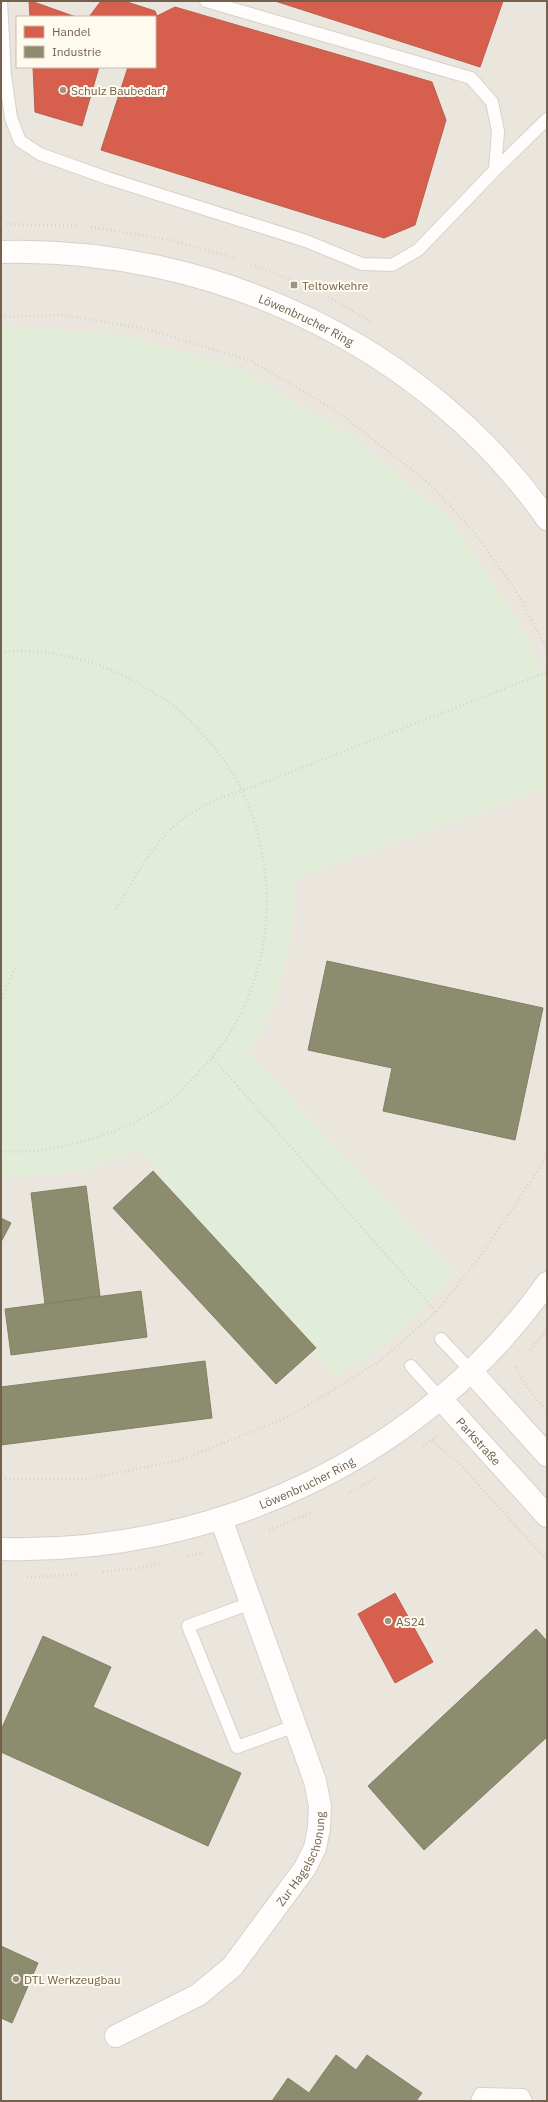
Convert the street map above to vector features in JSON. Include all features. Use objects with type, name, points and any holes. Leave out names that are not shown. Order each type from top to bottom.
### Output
[{"type":"street","name":"Löwenbrucher Ring","points":[[1,252],[58,253],[93,256],[178,271],[250,293],[326,327],[398,372],[457,419],[512,474],[547,519]]},
{"type":"street","name":"Löwenbrucher Ring","points":[[1,1549],[39,1550],[101,1545],[176,1532],[221,1519],[302,1487],[376,1446],[440,1398],[471,1371],[501,1340],[547,1283]]},
{"type":"street","points":[[471,1371],[547,1455]]},
{"type":"street","name":"Parkstraße","points":[[440,1398],[547,1516]]},
{"type":"street","name":"Zur Hagelschonung","points":[[116,2036],[198,1995],[232,1967],[305,1868],[315,1848],[319,1828],[320,1806],[315,1781],[221,1519]]},
{"type":"lane","points":[[2,1],[5,75],[11,118],[20,141],[40,154],[107,178],[306,241],[362,264],[392,265],[418,250],[495,170],[547,119]]},
{"type":"lane","points":[[206,1],[471,78],[492,102],[498,131],[495,170]]},
{"type":"lane","points":[[441,1339],[471,1371]]},
{"type":"lane","name":"Parkstraße","points":[[411,1366],[440,1398]]},
{"type":"lane","points":[[251,1603],[188,1626],[237,1747],[295,1726]]},
{"type":"lane","points":[[477,2101],[480,2094],[523,2095],[526,2101]]},
{"type":"path","points":[[1,316],[63,315],[147,329],[251,361],[338,412],[431,485],[477,536],[518,594],[547,650]]},
{"type":"path","points":[[1,652],[18,650],[73,657],[126,676],[173,705],[212,744],[242,791],[262,844],[268,900],[263,949],[244,1010],[213,1058],[171,1099],[120,1130],[63,1148],[1,1151]]},
{"type":"path","points":[[116,909],[148,856],[165,834],[195,809],[220,797],[242,791],[547,672]]},
{"type":"path","points":[[1,1002],[15,967]]},
{"type":"path","points":[[213,1058],[436,1312]]},
{"type":"path","points":[[1,1479],[87,1478],[181,1460],[286,1418],[379,1362],[436,1312],[479,1258],[541,1166],[547,1152]]},
{"type":"path","points":[[515,1367],[531,1393],[547,1410]]},
{"type":"path","points":[[432,1441],[459,1463],[547,1560]]},
{"type":"shaded area","points":[[1,1],[547,1],[547,2101],[1,2101]]},
{"type":"green space","points":[[1,326],[125,335],[237,368],[351,435],[453,522],[526,633],[547,683],[547,788],[294,879],[292,938],[276,1000],[249,1054],[455,1273],[401,1333],[335,1377],[138,1150],[82,1171],[14,1178],[1,1177]]},
{"type":"building: Handel","points":[[29,1],[73,16],[30,16]]},
{"type":"building: Handel","points":[[101,1],[124,1],[155,11],[157,16],[156,16],[90,16]]},
{"type":"building: Handel","points":[[275,1],[503,1],[480,67]]},
{"type":"building: Handel","points":[[175,7],[432,82],[446,120],[415,225],[384,238],[101,150],[128,68],[156,68],[156,16]]},
{"type":"building: Handel","name":"Schulz Baubedarf","points":[[33,68],[99,68],[82,126],[35,112]]},
{"type":"building: Handel","points":[[395,1593],[433,1662],[395,1683],[358,1614]]},
{"type":"building: Industrie","points":[[327,961],[543,1008],[515,1140],[383,1111],[392,1068],[308,1050]]},
{"type":"building: Industrie","points":[[153,1171],[316,1348],[276,1384],[113,1208]]},
{"type":"building: Industrie","points":[[86,1186],[100,1296],[45,1304],[31,1193]]},
{"type":"building: Industrie","points":[[1,1218],[11,1223],[1,1242]]},
{"type":"building: Industrie","points":[[141,1291],[147,1337],[11,1355],[5,1309]]},
{"type":"building: Industrie","points":[[205,1361],[212,1418],[1,1445],[1,1387]]},
{"type":"building: Industrie","points":[[536,1629],[547,1641],[547,1737],[424,1850],[368,1786]]},
{"type":"building: Industrie","points":[[43,1636],[111,1667],[93,1707],[241,1773],[208,1846],[1,1752],[1,1730]]},
{"type":"building: Industrie","name":"DTL Werkzeugbau","points":[[1,1946],[38,1963],[12,2023],[1,2018]]},
{"type":"building: Industrie","points":[[336,2055],[356,2070],[367,2055],[422,2093],[416,2101],[272,2101],[288,2078],[309,2093]]},
{"type":"place","name":"Schulz Baubedarf","points":[[63,90]]},
{"type":"place","name":"Teltowkehre","points":[[294,285]]},
{"type":"place","name":"AS24","points":[[388,1621]]},
{"type":"place","name":"DTL Werkzeugbau","points":[[16,1979]]}]
